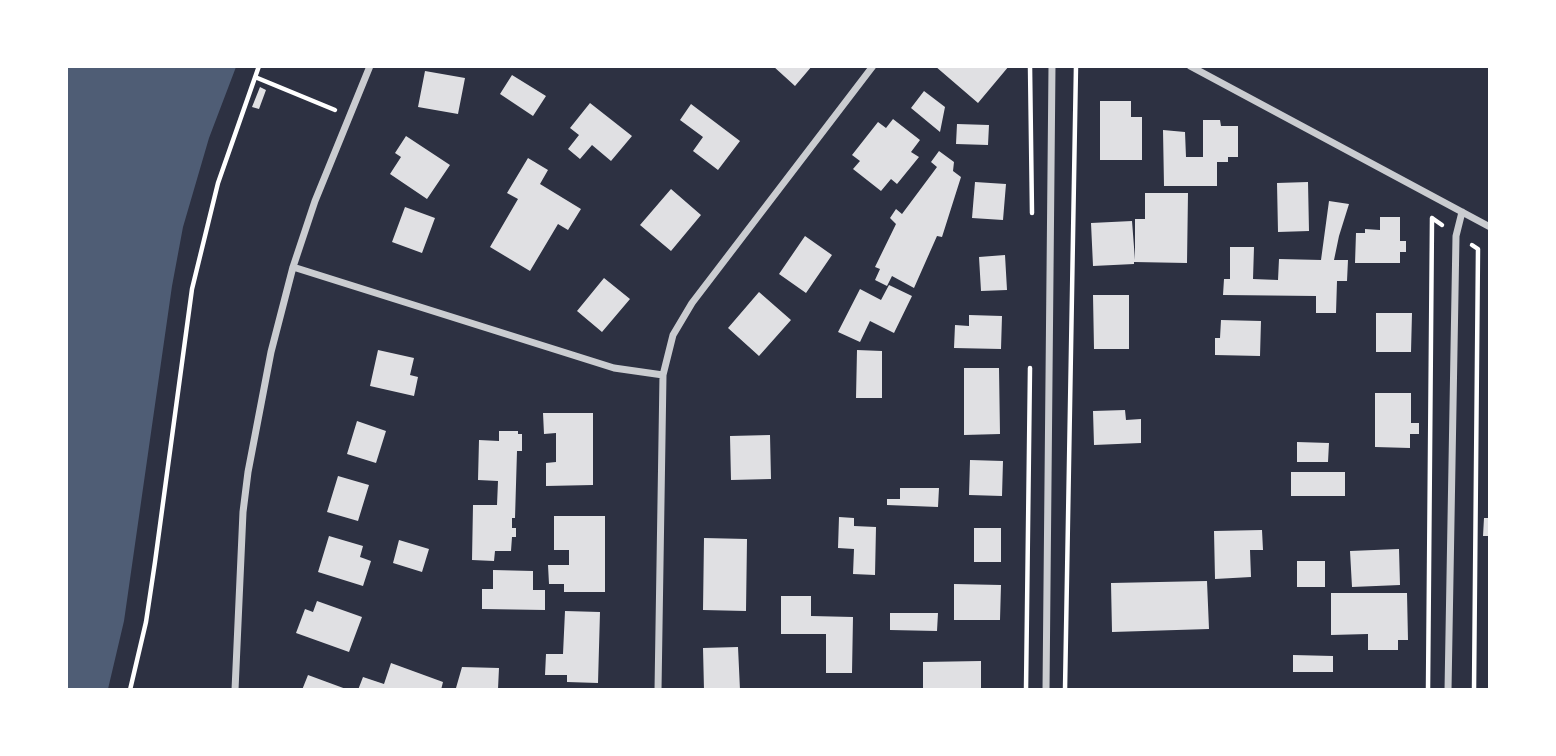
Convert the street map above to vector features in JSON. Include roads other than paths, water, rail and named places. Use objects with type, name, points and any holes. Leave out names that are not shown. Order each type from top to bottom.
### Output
[{"type":"street","points":[[235,690],[240,552],[248,472],[271,352],[293,267],[315,201],[370,66]]},
{"type":"street","points":[[658,690],[663,375],[673,335],[692,303],[873,66]]},
{"type":"street","points":[[1046,690],[1052,66]]},
{"type":"street","points":[[1190,66],[1489,227]]},
{"type":"street","points":[[1448,690],[1456,236],[1462,212]]},
{"type":"street","points":[[293,267],[614,368],[663,375]]},
{"type":"water","points":[[66,67],[236,67],[209,138],[183,227],[172,286],[124,621],[108,689],[67,689]]}]
